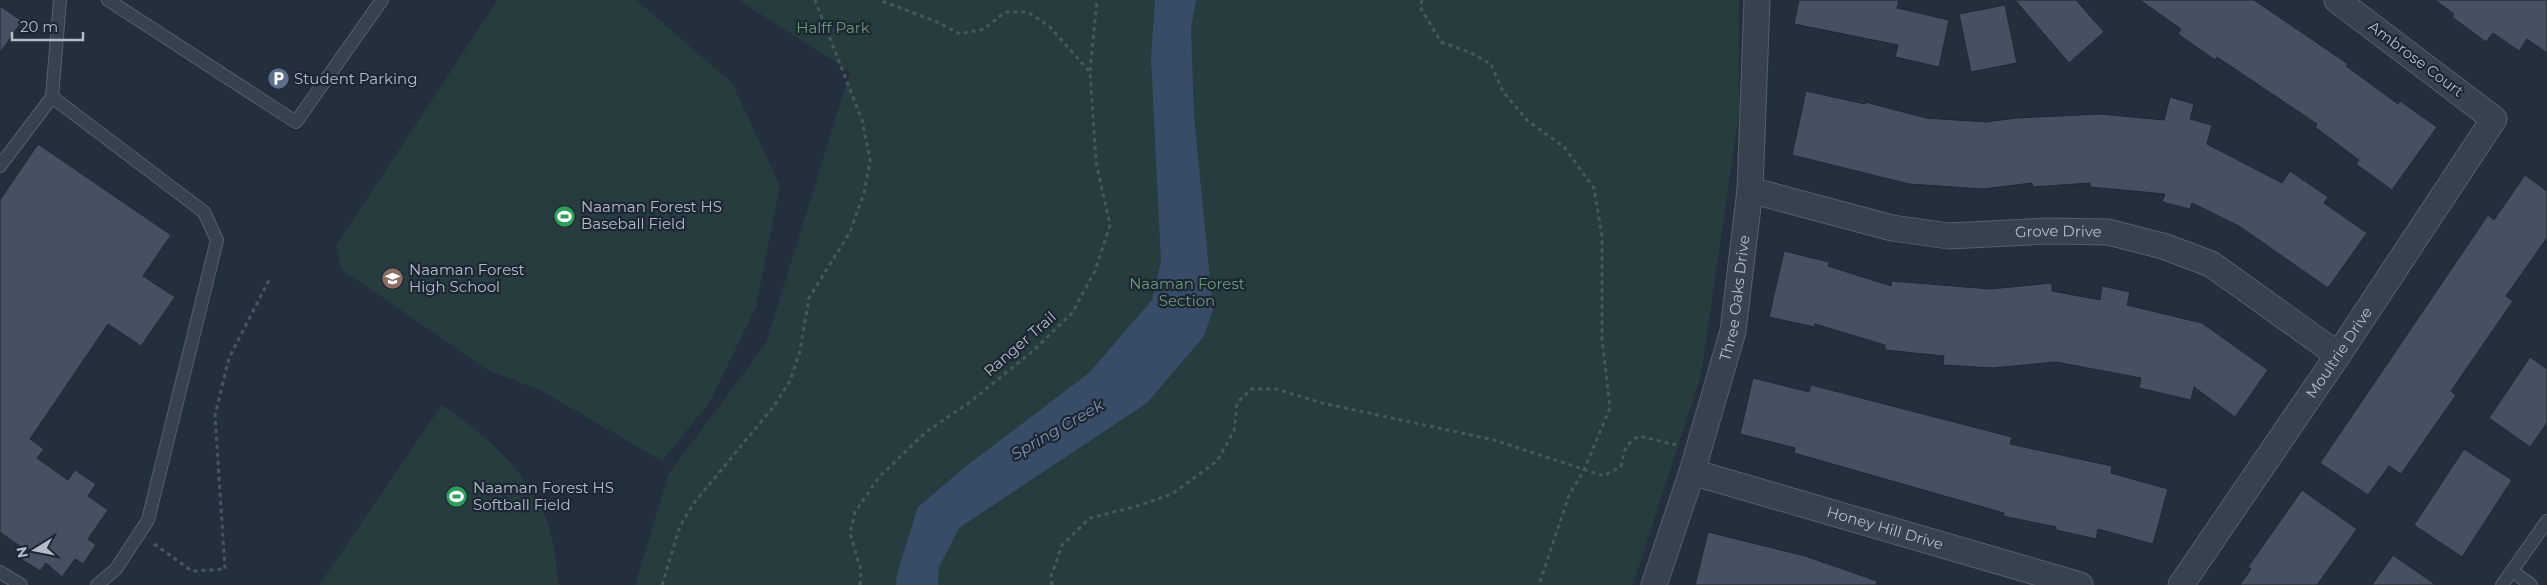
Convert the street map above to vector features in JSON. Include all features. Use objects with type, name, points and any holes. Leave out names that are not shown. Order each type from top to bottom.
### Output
[{"type":"street","name":"Three Oaks Drive","points":[[1654,585],[1692,472],[1733,331],[1750,190],[1757,0]]},
{"type":"street","name":"Ambrose Court","points":[[2337,0],[2494,119]]},
{"type":"street","name":"Moultrie Drive","points":[[2181,585],[2338,355],[2494,119]]},
{"type":"street","name":"Grove Drive","points":[[1750,190],[1901,230],[1949,236],[2047,231],[2108,232],[2163,246],[2211,264],[2338,355]]},
{"type":"street","name":"Honey Hill Drive","points":[[1692,472],[2080,585]]},
{"type":"lane","points":[[0,166],[52,97],[60,0]]},
{"type":"lane","points":[[108,0],[296,122],[382,0]]},
{"type":"lane","points":[[52,97],[204,212],[217,240],[148,520],[116,569],[97,585]]},
{"type":"lane","points":[[2502,585],[2547,521]]},
{"type":"lane","points":[[2512,571],[2531,585]]},
{"type":"lane","points":[[0,572],[21,585]]},
{"type":"path","points":[[662,585],[680,526],[694,503],[774,406],[790,381],[800,351],[809,298],[850,232],[864,193],[870,160],[862,120],[815,0]]},
{"type":"path","points":[[879,0],[935,21],[960,34],[984,29],[1005,12],[1028,12],[1050,27],[1090,72]]},
{"type":"path","name":"Ranger Trail","points":[[860,585],[861,570],[850,533],[856,512],[879,477],[926,432],[970,402],[1040,344],[1072,313],[1095,270],[1110,225],[1096,162],[1090,72],[1097,0]]},
{"type":"path","points":[[1422,0],[1420,7],[1441,42],[1469,52],[1492,64],[1503,92],[1528,121],[1564,147],[1594,188],[1602,236],[1602,339],[1610,408],[1584,470],[1569,495],[1539,585]]},
{"type":"path","points":[[138,535],[192,572],[225,570],[215,415],[228,358],[270,278]]},
{"type":"path","points":[[1052,585],[1051,576],[1062,545],[1090,518],[1134,507],[1172,494],[1217,461],[1234,431],[1238,404],[1251,388],[1276,388],[1322,403],[1494,440],[1604,476],[1621,466],[1625,449],[1629,442],[1640,436],[1681,447]]},
{"type":"green space","name":"Naaman Forest HS Baseball Field","points":[[498,0],[636,0],[732,83],[780,186],[756,307],[709,403],[662,461],[542,391],[488,370],[341,269],[336,245]]},
{"type":"green space","name":"Naaman Forest Section","points":[[739,0],[1739,0],[1739,114],[1701,375],[1633,585],[635,585],[669,473],[766,343],[850,72]]},
{"type":"green space","name":"Naaman Forest HS Softball Field","points":[[442,405],[473,428],[502,454],[526,483],[545,517],[551,533],[559,585],[319,585]]},
{"type":"water","name":"Spring Creek","points":[[1155,0],[1196,0],[1191,28],[1194,116],[1213,310],[1204,336],[1147,403],[959,528],[939,567],[938,585],[896,585],[897,574],[918,507],[965,467],[1089,373],[1152,300],[1161,262],[1151,58]]},
{"type":"building","points":[[1799,0],[1899,0],[1897,8],[1949,20],[1939,67],[1895,57],[1898,45],[1794,24]]},
{"type":"building","points":[[2015,0],[2076,0],[2104,32],[2069,63]]},
{"type":"building","points":[[2140,0],[2254,0],[2348,64],[2346,66],[2398,104],[2400,101],[2437,127],[2392,190],[2356,164],[2359,160],[2315,127],[2317,124],[2217,57],[2215,60],[2178,34],[2181,29]]},
{"type":"building","points":[[2435,0],[2547,0],[2547,53],[2527,39],[2519,51],[2493,33],[2486,42],[2452,17],[2454,14]]},
{"type":"building","points":[[2005,5],[2017,63],[1971,72],[1959,14]]},
{"type":"building","points":[[0,6],[22,21],[0,53]]},
{"type":"building","points":[[1806,91],[1865,104],[1865,102],[1926,118],[1986,122],[2017,118],[2100,114],[2164,120],[2170,97],[2194,104],[2190,119],[2212,125],[2207,144],[2282,183],[2290,171],[2328,197],[2324,203],[2367,233],[2328,288],[2239,226],[2192,203],[2190,209],[2162,202],[2165,194],[2090,187],[2090,183],[2033,187],[2032,183],[1983,189],[1909,184],[1792,155]]},
{"type":"building","points":[[38,144],[171,235],[143,276],[175,297],[141,346],[108,324],[30,439],[44,449],[37,458],[68,480],[75,470],[96,484],[88,496],[108,510],[88,539],[96,545],[83,564],[75,559],[62,577],[46,563],[40,571],[18,557],[24,549],[0,532],[0,200]]},
{"type":"building","points":[[2525,175],[2547,191],[2547,238],[2506,296],[2513,301],[2451,391],[2456,395],[2401,474],[2389,466],[2368,495],[2320,463],[2488,215],[2494,220]]},
{"type":"building","points":[[1784,251],[1829,262],[1828,266],[1891,286],[1892,281],[1990,289],[2052,283],[2052,291],[2100,300],[2102,286],[2130,292],[2127,305],[2202,323],[2268,370],[2235,417],[2194,387],[2191,400],[2139,388],[2141,378],[2056,362],[1993,368],[1943,365],[1944,356],[1885,350],[1885,345],[1815,324],[1814,327],[1769,317]]},
{"type":"building","points":[[2530,357],[2547,369],[2547,423],[2530,447],[2489,418]]},
{"type":"building","points":[[1753,378],[1809,392],[1811,385],[2012,437],[2010,444],[2112,466],[2111,473],[2168,489],[2153,544],[2098,529],[2096,539],[2056,530],[2056,527],[2003,516],[2004,513],[1794,453],[1795,448],[1740,434]]},
{"type":"building","points":[[2464,449],[2512,480],[2462,557],[2414,525]]},
{"type":"building","points":[[2302,490],[2357,529],[2317,585],[2240,585],[2251,569],[2248,567]]},
{"type":"building","points":[[1708,532],[1805,556],[1877,581],[1876,585],[1695,585]]},
{"type":"building","points":[[2393,555],[2436,585],[2372,585]]},
{"type":"place","name":"Student Parking","points":[[278,79]]},
{"type":"place","name":"Naaman Forest HS Baseball Field","points":[[565,216]]},
{"type":"place","name":"Naaman Forest High School","points":[[393,279]]},
{"type":"place","name":"Naaman Forest HS Softball Field","points":[[457,497]]},
{"type":"park label","name":"Halff Park","points":[[833,28]]}]
